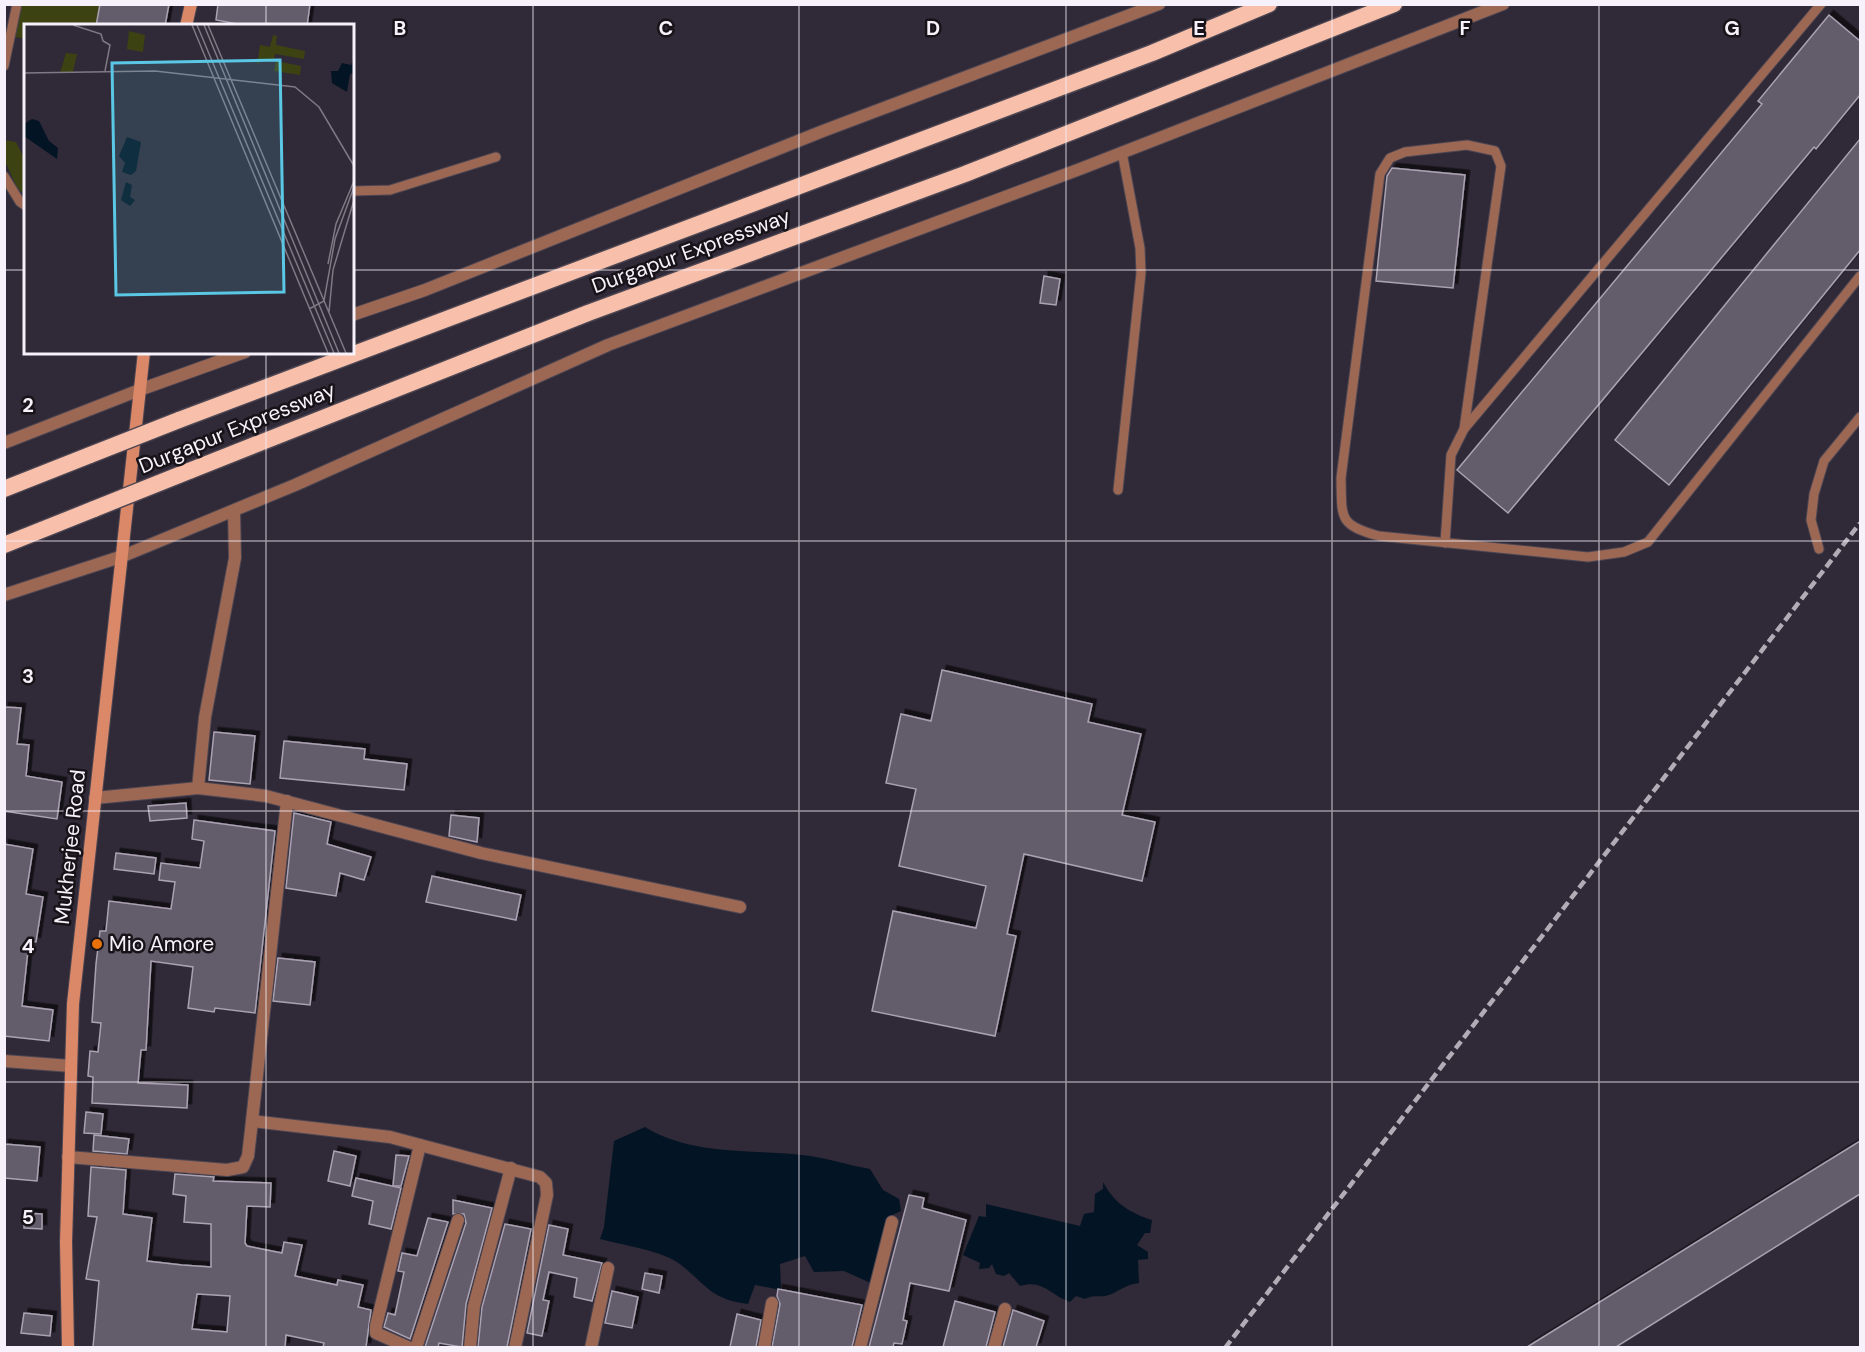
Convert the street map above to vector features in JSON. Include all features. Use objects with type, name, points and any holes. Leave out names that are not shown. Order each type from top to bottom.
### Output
[{"type":"highway","name":"Durgapur Expressway","points":[[4,489],[179,420],[1152,53],[1269,4]]},
{"type":"highway","name":"Durgapur Expressway","points":[[4,545],[588,313],[965,174],[1394,4]]},
{"type":"main road","points":[[186,24],[191,4]]},
{"type":"main road","name":"Mukherjee Road","points":[[68,1347],[66,1242],[73,1004],[142,389],[144,354]]},
{"type":"street","points":[[354,314],[425,290],[823,131],[1160,4]]},
{"type":"street","points":[[4,595],[123,556],[234,511],[608,345],[1122,152],[1503,4]]},
{"type":"street","points":[[4,443],[239,354]]},
{"type":"street","points":[[198,788],[205,717],[235,558],[234,511]]},
{"type":"street","points":[[95,798],[198,788],[266,795],[482,853],[740,907]]},
{"type":"street","points":[[68,1157],[227,1170],[243,1167],[248,1156],[287,801]]},
{"type":"street","points":[[4,1060],[71,1066]]},
{"type":"street","points":[[252,1121],[365,1133],[540,1177],[546,1183],[547,1195],[515,1347]]},
{"type":"street","points":[[410,1347],[381,1337],[376,1333],[376,1326],[420,1145]]},
{"type":"street","points":[[470,1347],[474,1306],[511,1168]]},
{"type":"street","points":[[416,1347],[458,1220]]},
{"type":"street","points":[[860,1347],[892,1222]]},
{"type":"street","points":[[591,1347],[608,1268]]},
{"type":"street","points":[[764,1347],[771,1303]]},
{"type":"street","points":[[994,1347],[1005,1309]]},
{"type":"lane","points":[[4,66],[17,4]]},
{"type":"lane","points":[[1445,543],[1451,455],[1464,429],[1821,4]]},
{"type":"lane","points":[[1464,429],[1501,166],[1495,151],[1467,145],[1405,152],[1390,158],[1380,174],[1341,478],[1342,515],[1354,529],[1380,536],[1588,557],[1624,552],[1648,542],[1860,276]]},
{"type":"lane","points":[[1118,490],[1141,273],[1140,248],[1122,152]]},
{"type":"lane","points":[[354,191],[390,190],[496,157]]},
{"type":"lane","points":[[4,176],[24,205]]},
{"type":"lane","points":[[1819,549],[1811,520],[1814,494],[1824,462],[1860,417]]},
{"type":"green space","points":[[17,5],[100,5],[96,24],[24,24],[24,39],[11,36]]},
{"type":"green space","points":[[4,140],[16,142],[24,158],[24,193],[18,190],[5,161]]},
{"type":"water","points":[[645,1127],[682,1143],[702,1147],[810,1156],[870,1169],[883,1190],[899,1199],[901,1211],[890,1216],[875,1285],[844,1271],[814,1272],[805,1256],[780,1264],[781,1290],[755,1285],[748,1304],[735,1302],[708,1289],[677,1262],[669,1258],[600,1239],[604,1227],[614,1141]]},
{"type":"water","points":[[1103,1182],[1112,1196],[1123,1206],[1152,1220],[1150,1233],[1145,1233],[1137,1245],[1148,1252],[1148,1259],[1138,1260],[1139,1283],[1105,1296],[1085,1299],[1076,1296],[1070,1302],[1041,1286],[1028,1284],[1020,1286],[1009,1273],[1004,1276],[996,1274],[992,1264],[989,1268],[979,1269],[980,1263],[963,1255],[979,1216],[986,1217],[986,1204],[1080,1226],[1084,1214],[1094,1212],[1095,1194],[1103,1189]]},
{"type":"building","points":[[100,4],[169,4],[165,24],[96,24]]},
{"type":"building","points":[[218,4],[310,4],[307,24],[237,24],[216,20]]},
{"type":"building","points":[[1829,15],[1860,41],[1860,95],[1508,513],[1457,470],[1762,104],[1758,101]]},
{"type":"building","points":[[1860,139],[1860,250],[1669,485],[1615,440]]},
{"type":"building","points":[[1392,168],[1465,175],[1453,288],[1376,281],[1387,176]]},
{"type":"building","points":[[1044,276],[1060,279],[1056,305],[1040,303]]},
{"type":"building","points":[[942,670],[1092,704],[1088,722],[1141,734],[1122,815],[1155,822],[1142,881],[1024,854],[1007,934],[1016,936],[995,1036],[872,1011],[893,911],[976,928],[986,886],[899,866],[916,789],[886,783],[901,714],[931,721]]},
{"type":"building","points":[[4,707],[21,708],[17,744],[29,745],[26,776],[62,782],[57,819],[4,811]]},
{"type":"building","points":[[214,732],[255,736],[250,784],[209,780]]},
{"type":"building","points":[[284,741],[365,749],[364,759],[407,764],[404,790],[280,778]]},
{"type":"building","points":[[186,803],[187,818],[150,821],[148,806]]},
{"type":"building","points":[[294,813],[331,822],[327,844],[371,857],[364,880],[340,873],[336,896],[286,888]]},
{"type":"building","points":[[451,815],[479,818],[477,842],[449,836]]},
{"type":"building","points":[[194,820],[275,831],[255,1013],[215,1008],[214,1012],[188,1008],[193,967],[151,961],[146,1050],[141,1050],[138,1083],[188,1085],[187,1108],[92,1103],[93,1077],[88,1076],[90,1051],[98,1052],[101,1023],[92,1022],[96,964],[100,931],[106,931],[109,901],[171,909],[175,882],[159,880],[161,863],[200,868],[204,841],[192,839]]},
{"type":"building","points":[[4,844],[33,849],[26,894],[43,897],[36,942],[29,941],[22,1006],[53,1010],[49,1041],[4,1036]]},
{"type":"building","points":[[116,853],[156,858],[154,874],[114,869]]},
{"type":"building","points":[[432,876],[521,895],[516,920],[426,902]]},
{"type":"building","points":[[278,958],[315,962],[310,1005],[273,1001]]},
{"type":"building","points":[[86,1112],[103,1114],[101,1134],[84,1133]]},
{"type":"building","points":[[94,1135],[129,1139],[127,1154],[93,1151]]},
{"type":"building","points":[[1860,1141],[1860,1194],[1616,1347],[1527,1347]]},
{"type":"building","points":[[4,1144],[40,1147],[37,1181],[4,1178]]},
{"type":"building","points":[[334,1151],[356,1156],[350,1186],[328,1181]]},
{"type":"building","points":[[396,1155],[409,1156],[401,1186],[393,1186]]},
{"type":"building","points":[[91,1167],[126,1170],[123,1214],[152,1218],[147,1261],[211,1267],[211,1224],[184,1222],[186,1196],[173,1194],[175,1174],[214,1177],[213,1181],[271,1183],[270,1207],[247,1206],[245,1243],[247,1246],[282,1253],[284,1242],[302,1245],[295,1276],[337,1285],[338,1280],[363,1285],[358,1307],[371,1310],[366,1347],[323,1347],[324,1343],[286,1335],[285,1347],[93,1347],[99,1281],[86,1279],[97,1217],[88,1216]],"holes":[[[197,1294],[230,1296],[227,1332],[192,1329]]]},
{"type":"building","points":[[356,1178],[401,1188],[391,1229],[369,1224],[373,1201],[352,1196]]},
{"type":"building","points":[[909,1195],[924,1198],[922,1208],[966,1220],[949,1291],[910,1283],[903,1320],[907,1321],[902,1344],[894,1343],[893,1347],[869,1347]]},
{"type":"building","points":[[453,1200],[492,1208],[466,1304],[462,1347],[439,1343],[438,1347],[425,1347],[466,1223],[464,1214],[453,1214]]},
{"type":"building","points":[[24,1213],[42,1214],[42,1229],[24,1228]]},
{"type":"building","points":[[428,1218],[448,1222],[410,1339],[384,1327],[388,1313],[395,1315],[404,1272],[398,1271],[402,1253],[417,1256]]},
{"type":"building","points":[[505,1224],[531,1229],[507,1347],[478,1347],[482,1307]]},
{"type":"building","points":[[549,1225],[568,1229],[563,1255],[602,1263],[592,1301],[574,1297],[577,1278],[549,1272],[543,1300],[549,1301],[542,1336],[527,1333]]},
{"type":"building","points":[[645,1273],[662,1276],[659,1293],[642,1289]]},
{"type":"building","points":[[778,1289],[862,1305],[852,1347],[772,1347],[780,1304],[777,1296]]},
{"type":"building","points":[[612,1291],[638,1297],[632,1328],[605,1323]]},
{"type":"building","points":[[955,1301],[995,1312],[986,1347],[943,1347]]},
{"type":"building","points":[[1013,1310],[1044,1321],[1036,1347],[1003,1347]]},
{"type":"building","points":[[24,1313],[52,1316],[50,1336],[21,1333]]},
{"type":"building","points":[[737,1314],[761,1320],[756,1347],[730,1347]]},
{"type":"railway","points":[[1225,1348],[1860,523]]},
{"type":"place","name":"Mio Amore","points":[[97,944]]}]
